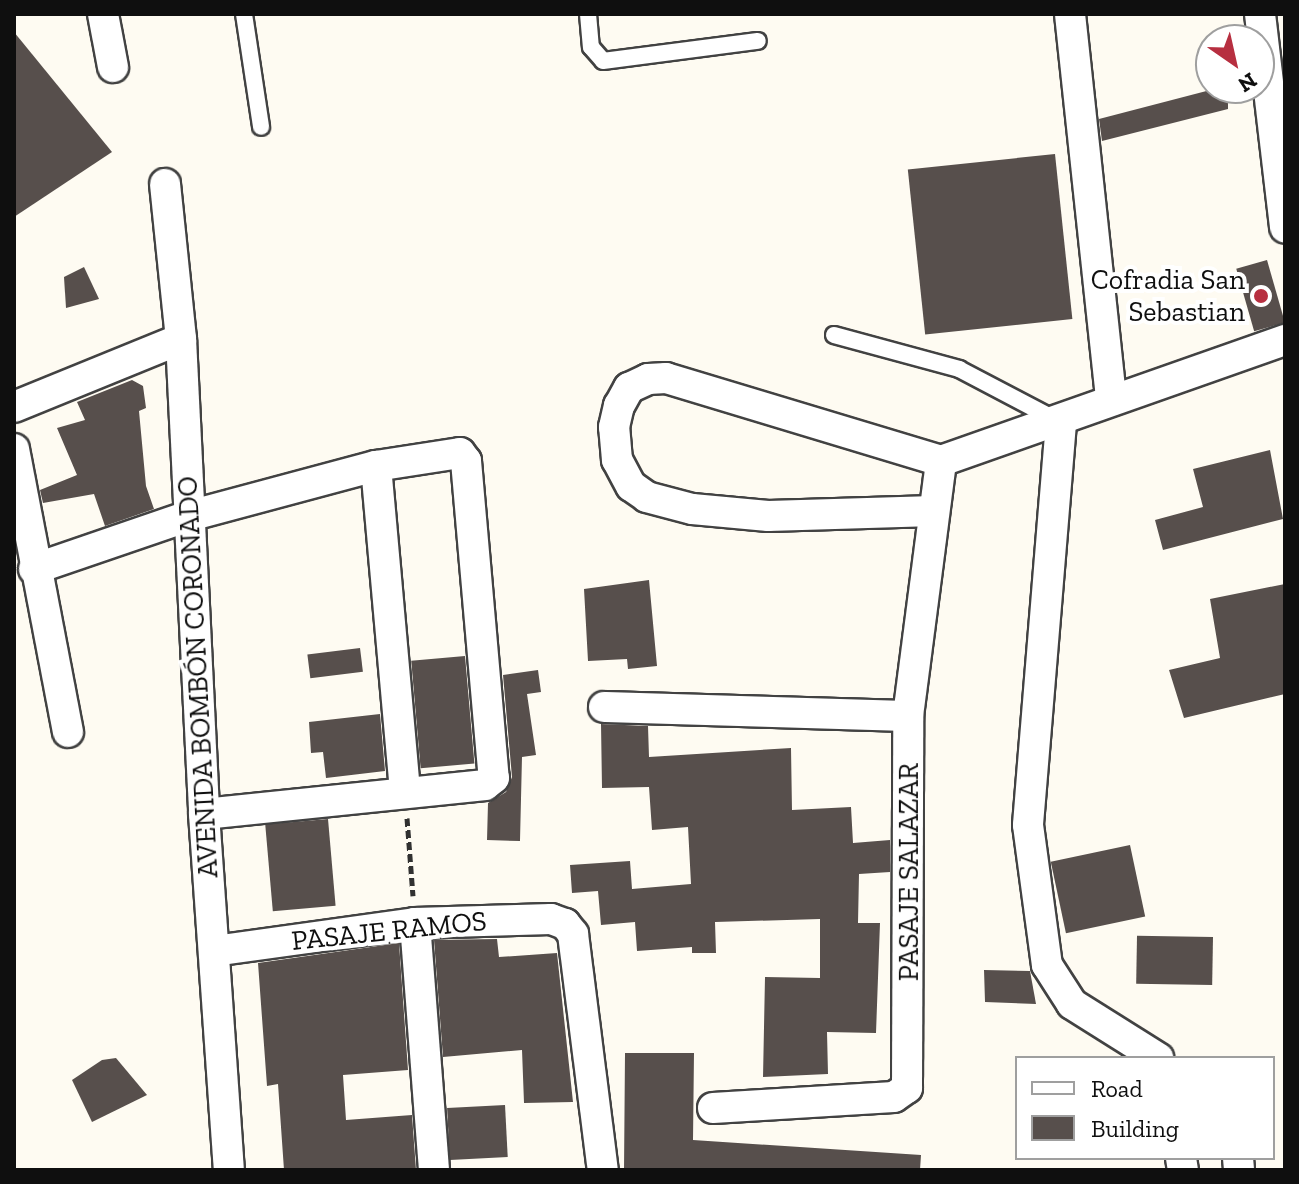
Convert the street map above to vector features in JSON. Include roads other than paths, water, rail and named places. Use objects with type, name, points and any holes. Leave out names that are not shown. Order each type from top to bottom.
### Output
[{"type":"street","points":[[103,14],[113,67]]},
{"type":"street","points":[[1070,14],[1111,400]]},
{"type":"street","points":[[1260,14],[1285,228]]},
{"type":"street","name":"AVENIDA BOMBÓN CORONADO","points":[[165,184],[181,339],[204,814],[229,1170]]},
{"type":"street","points":[[14,407],[181,339]]},
{"type":"street","points":[[934,511],[768,516],[657,500],[631,486],[624,474],[614,427],[629,388],[648,379],[666,378],[941,461],[1061,423],[1111,400],[1285,340]]},
{"type":"street","points":[[1061,423],[1028,825],[1047,965],[1072,1004],[1155,1056]]},
{"type":"street","points":[[14,449],[34,569],[68,732]]},
{"type":"street","points":[[34,569],[189,516],[376,466],[448,452],[460,453],[466,461],[497,769],[485,785],[204,814]]},
{"type":"street","name":"PASAJE SALAZAR","points":[[713,1108],[894,1097],[907,1088],[908,716],[941,461]]},
{"type":"street","points":[[376,466],[405,793]]},
{"type":"street","points":[[604,707],[908,716]]},
{"type":"street","name":"PASAJE RAMOS","points":[[214,951],[415,923],[551,919],[565,924],[573,934],[603,1170]]},
{"type":"street","points":[[415,923],[434,1170]]},
{"type":"lane","points":[[244,14],[261,127]]},
{"type":"lane","points":[[588,14],[591,47],[603,61],[758,41]]},
{"type":"lane","points":[[834,335],[959,369],[1061,423]]},
{"type":"place","name":"Cofradia San Sebastian","points":[[1261,296]]}]
